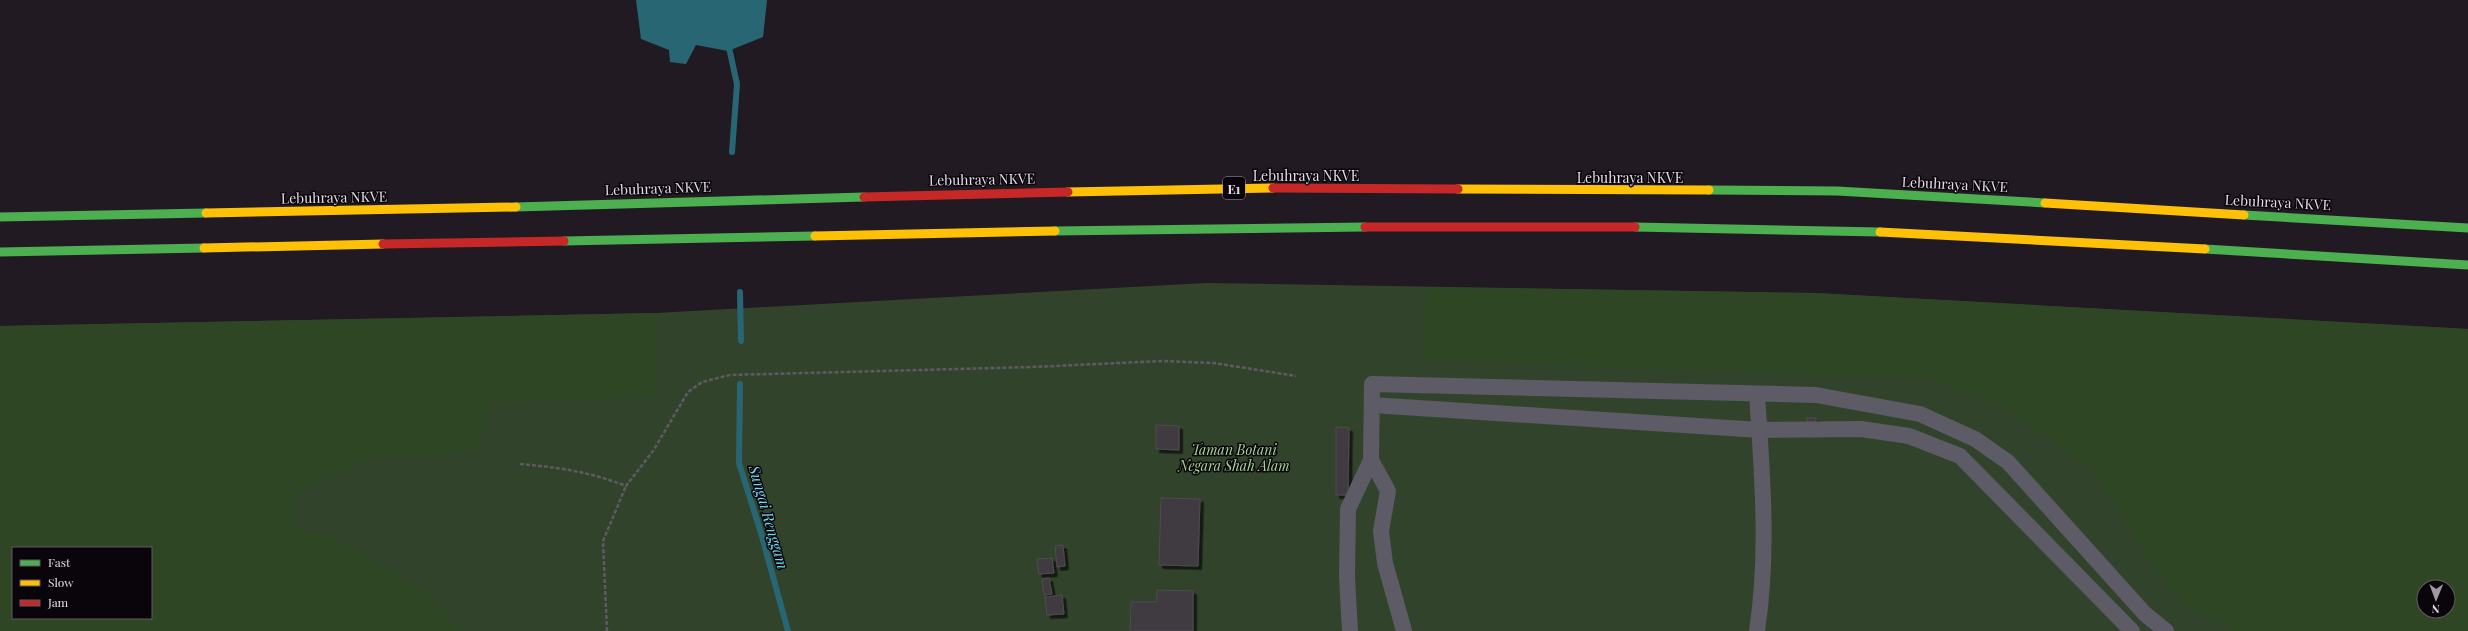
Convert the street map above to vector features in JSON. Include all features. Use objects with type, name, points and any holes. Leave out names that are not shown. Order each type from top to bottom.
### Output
[{"type":"highway","name":"Lebuhraya NKVE","points":[[0,217],[439,209],[1196,188],[1837,191],[2468,228]]},
{"type":"highway","points":[[0,252],[1191,228],[1578,226],[1835,230],[2468,265]]},
{"type":"street","points":[[1350,631],[1347,577],[1348,509],[1371,460],[1372,384],[1816,395],[1920,414],[1975,439],[2008,462],[2145,614],[2166,631]]},
{"type":"street","points":[[1757,394],[1764,482],[1765,551],[1757,631]]},
{"type":"street","points":[[1372,405],[1760,430],[1862,429],[1909,436],[1960,456],[2132,631]]},
{"type":"street","points":[[1371,460],[1388,491],[1381,531],[1385,563],[1404,631]]},
{"type":"path","points":[[607,631],[603,541],[626,486],[653,451],[688,392],[702,382],[730,375],[1032,367],[1162,361],[1214,363],[1296,376]]},
{"type":"path","points":[[520,464],[584,472],[626,486]]},
{"type":"green space","name":"Taman Botani Negara Shah Alam","points":[[1206,283],[1815,293],[2468,329],[2468,631],[0,631],[0,326],[656,313]]},
{"type":"green space","points":[[1426,287],[1815,293],[2468,329],[2468,631],[2231,631],[2180,602],[2142,549],[2092,469],[2001,406],[1931,379],[1423,360]]},
{"type":"green space","points":[[656,313],[656,397],[492,403],[475,452],[367,459],[293,495],[294,527],[335,539],[424,590],[462,631],[0,631],[0,326]]},
{"type":"water","points":[[636,0],[767,0],[763,37],[728,51],[696,45],[686,64],[670,62],[669,50],[641,39]]},
{"type":"building","points":[[1807,418],[1816,418],[1815,428],[1807,428]]},
{"type":"building","points":[[1156,425],[1179,426],[1179,450],[1156,449]]},
{"type":"building","points":[[1336,427],[1349,428],[1348,495],[1336,495]]},
{"type":"building","points":[[1161,498],[1200,499],[1198,566],[1159,565]]},
{"type":"building","points":[[1063,545],[1065,566],[1057,567],[1055,546]]},
{"type":"building","points":[[1052,558],[1054,573],[1039,574],[1037,559]]},
{"type":"building","points":[[1049,578],[1052,594],[1044,595],[1042,579]]},
{"type":"building","points":[[1157,590],[1193,591],[1193,631],[1130,631],[1131,602],[1157,602]]},
{"type":"building","points":[[1062,595],[1064,614],[1047,615],[1045,597]]},
{"type":"waterway","name":"Sungai Renggam","points":[[728,43],[737,84],[732,152]]},
{"type":"waterway","name":"Sungai Renggam","points":[[740,292],[741,341]]},
{"type":"waterway","name":"Sungai Renggam","points":[[740,384],[739,463],[761,533],[788,631]]},
{"type":"traffic: fast","points":[[1709,190],[1837,191],[2045,203]]},
{"type":"traffic: fast","points":[[516,207],[864,197]]},
{"type":"traffic: fast","points":[[0,217],[206,213]]},
{"type":"traffic: fast","points":[[2244,215],[2468,228]]},
{"type":"traffic: fast","points":[[1055,231],[1365,227]]},
{"type":"traffic: fast","points":[[1635,227],[1880,232]]},
{"type":"traffic: fast","points":[[564,241],[815,236]]},
{"type":"traffic: fast","points":[[0,252],[204,248]]},
{"type":"traffic: fast","points":[[2205,249],[2468,265]]},
{"type":"traffic: slow","points":[[1068,192],[1273,188]]},
{"type":"traffic: slow","points":[[1458,189],[1709,190]]},
{"type":"traffic: slow","points":[[2045,203],[2244,215]]},
{"type":"traffic: slow","points":[[206,213],[516,207]]},
{"type":"traffic: slow","points":[[815,236],[1055,231]]},
{"type":"traffic: slow","points":[[1880,232],[2205,249]]},
{"type":"traffic: slow","points":[[204,248],[383,244]]},
{"type":"traffic: jam","points":[[1273,188],[1458,189]]},
{"type":"traffic: jam","points":[[864,197],[1068,192]]},
{"type":"traffic: jam","points":[[1365,227],[1635,227]]},
{"type":"traffic: jam","points":[[383,244],[564,241]]}]
